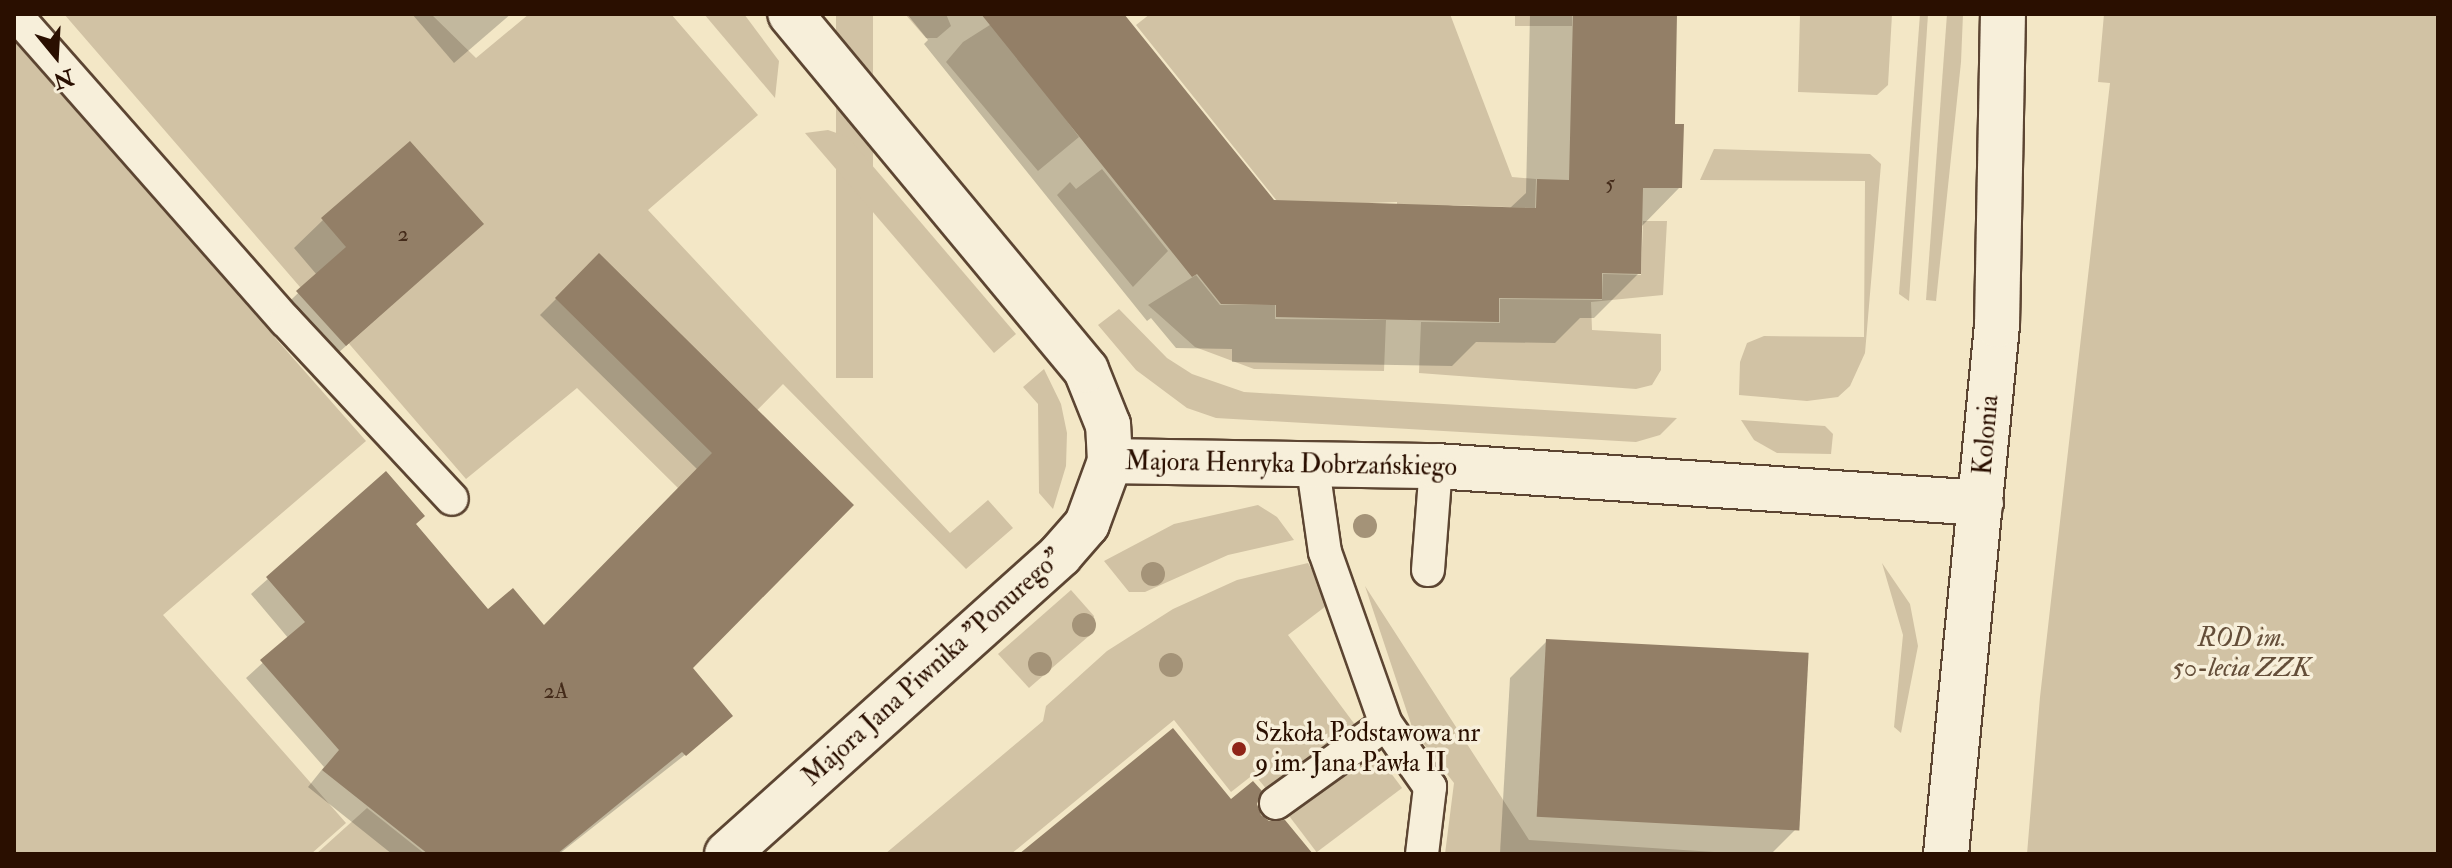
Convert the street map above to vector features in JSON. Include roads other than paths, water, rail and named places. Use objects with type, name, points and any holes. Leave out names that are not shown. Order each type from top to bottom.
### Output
[{"type":"street","name":"Majora Henryka Dobrzańskiego","points":[[790,14],[1086,370],[1102,401],[1110,461],[1312,461],[1436,466],[1981,503]]},
{"type":"street","name":"Kolonia","points":[[1946,854],[1997,325],[2003,14]]},
{"type":"street","name":"Majora Jana Piwnika \"Ponurego\"","points":[[727,854],[1060,555],[1087,524],[1110,461]]},
{"type":"lane","points":[[15,14],[286,321],[452,499]]},
{"type":"lane","points":[[1312,461],[1325,552],[1386,724],[1430,787],[1422,854]]},
{"type":"lane","points":[[1428,570],[1436,466]]},
{"type":"lane","points":[[1276,803],[1386,724]]},
{"type":"place","name":"Szkoła Podstawowa nr 9 im. Jana Pawła II","points":[[1239,749]]},
{"type":"park label","name":"ROD im. 50-lecia ZZK","points":[[2242,654]]}]
